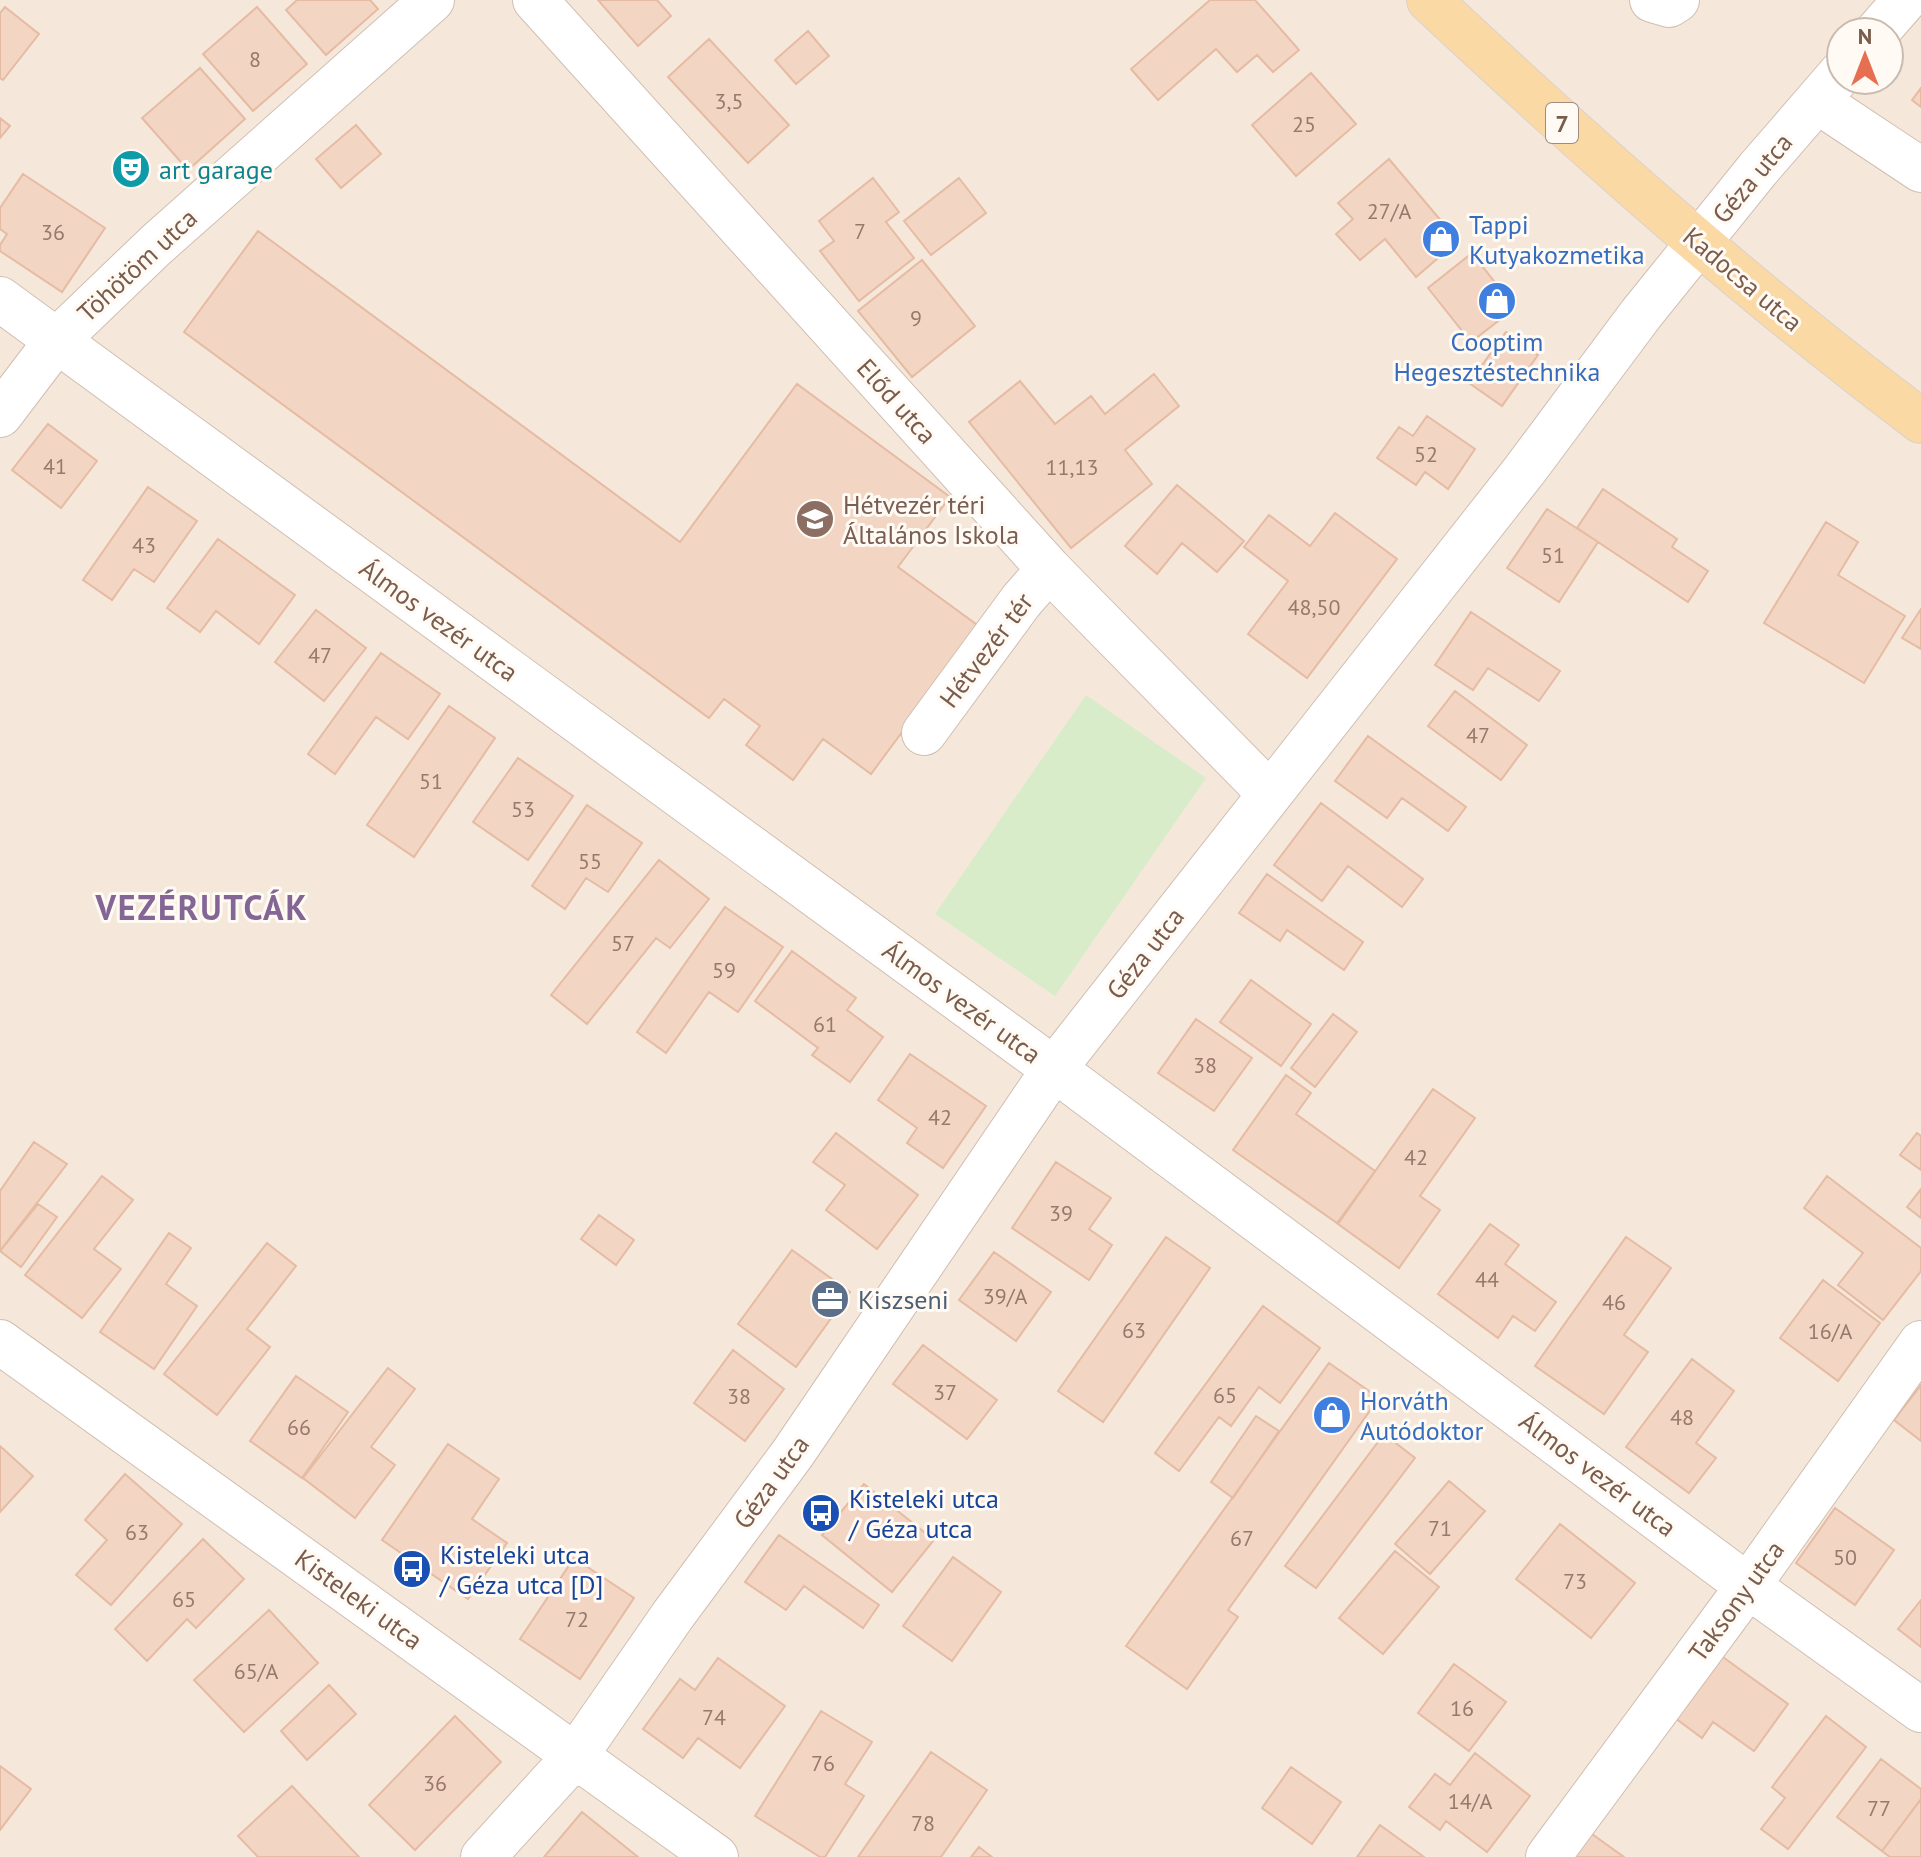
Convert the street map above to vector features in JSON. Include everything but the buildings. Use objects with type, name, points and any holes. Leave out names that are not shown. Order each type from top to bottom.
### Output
[{"type":"main road","name":"Kadocsa utca","points":[[1429,0],[1614,171],[1777,309],[1921,421]]},
{"type":"street","name":"Töhötöm utca","points":[[0,415],[57,340],[156,245],[432,0]]},
{"type":"street","name":"Előd utca","points":[[535,0],[1049,569],[1269,793]]},
{"type":"street","points":[[1891,16],[1905,0]]},
{"type":"street","name":"Géza utca","points":[[483,1857],[576,1755],[673,1615],[793,1453],[1054,1069],[1524,471],[1641,314],[1825,92]]},
{"type":"street","points":[[1839,96],[1921,170]]},
{"type":"street","name":"Álmos vezér utca","points":[[0,299],[1054,1069],[1748,1586],[1921,1710]]},
{"type":"street","name":"Hétvezér tér","points":[[924,733],[1021,601],[1049,569]]},
{"type":"street","name":"Kisteleki utca","points":[[0,1342],[716,1857]]},
{"type":"street","name":"Taksony utca","points":[[1548,1857],[1748,1586],[1921,1343]]},
{"type":"shaded area","points":[[0,0],[1921,0],[1921,1857],[0,1857]]},
{"type":"green space","points":[[1086,695],[1206,778],[1055,996],[935,914]]},
{"type":"place","name":"art garage","points":[[131,169]]},
{"type":"place","name":"Tappi Kutyakozmetika","points":[[1441,239]]},
{"type":"place","name":"Cooptim Hegesztéstechnika","points":[[1497,301]]},
{"type":"place","name":"Hétvezér téri Általános Iskola","points":[[815,519]]},
{"type":"place","name":"Kiszseni","points":[[830,1299]]},
{"type":"place","name":"Horváth Autódoktor","points":[[1332,1415]]},
{"type":"place","name":"Kisteleki utca / Géza utca","points":[[821,1513]]},
{"type":"place","name":"Kisteleki utca / Géza utca [D]","points":[[412,1569]]},
{"type":"district","name":"VEZÉRUTCÁK","points":[[202,907]]}]
